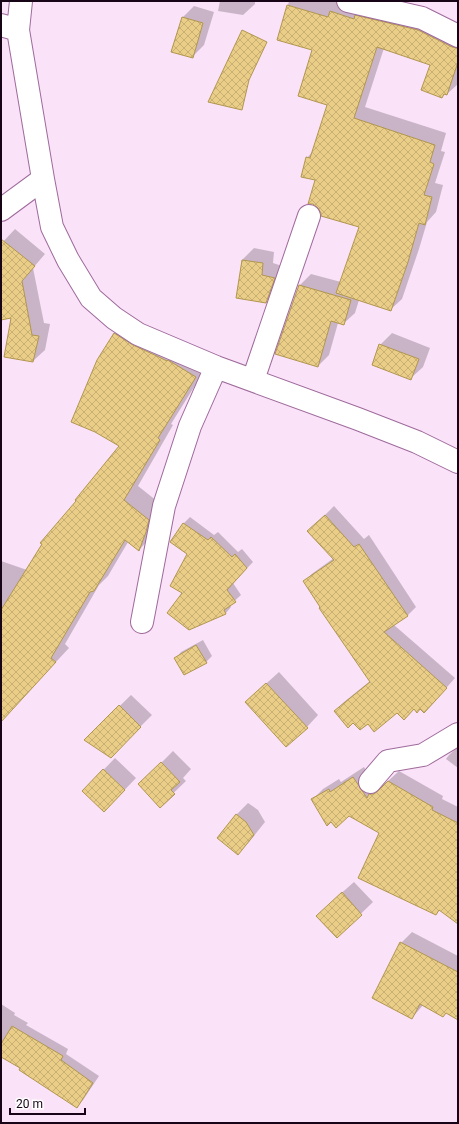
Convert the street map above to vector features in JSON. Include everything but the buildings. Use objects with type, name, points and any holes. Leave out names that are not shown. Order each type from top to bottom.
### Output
[{"type":"street","points":[[21,1],[10,28],[52,227],[68,260],[91,298],[114,318],[138,334],[216,367],[417,442],[458,462]]},
{"type":"street","points":[[348,1],[422,18],[458,36]]},
{"type":"street","points":[[1,210],[43,179]]},
{"type":"street","points":[[253,380],[309,216]]},
{"type":"street","points":[[142,622],[164,506],[190,426],[216,367]]},
{"type":"street","points":[[370,782],[388,761],[423,756],[458,734]]}]
